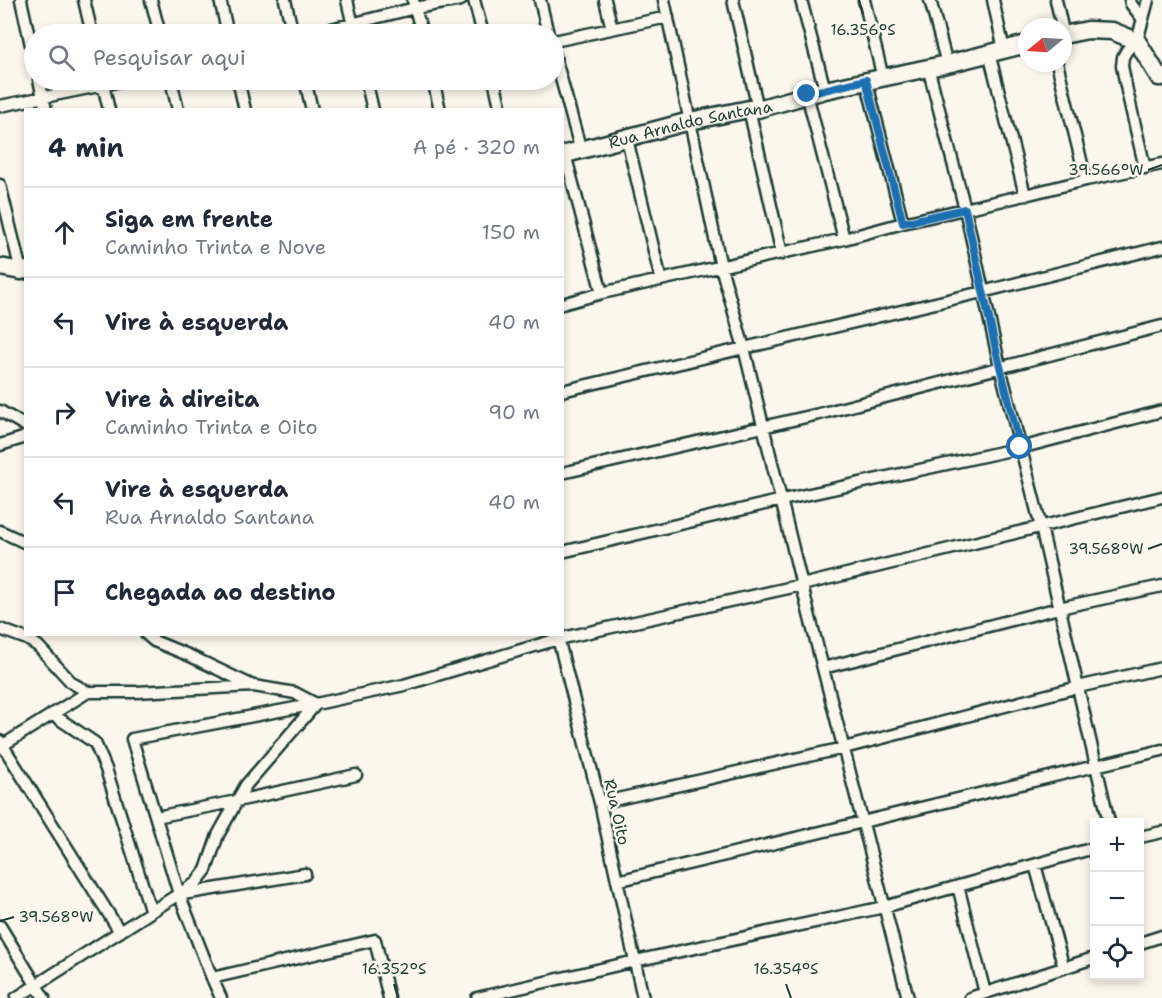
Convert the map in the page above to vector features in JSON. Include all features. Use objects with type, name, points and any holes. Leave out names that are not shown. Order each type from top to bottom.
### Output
[{"type":"street","points":[[21,0],[26,24]]},
{"type":"street","points":[[84,0],[90,24]]},
{"type":"street","points":[[151,0],[157,24]]},
{"type":"street","points":[[220,0],[226,24]]},
{"type":"street","points":[[285,0],[291,24]]},
{"type":"street","points":[[348,0],[353,24]]},
{"type":"street","points":[[366,24],[414,4],[461,0]]},
{"type":"street","points":[[474,0],[480,24]]},
{"type":"street","points":[[540,0],[546,24]]},
{"type":"street","points":[[605,0],[612,29]]},
{"type":"street","points":[[664,0],[721,267],[744,348],[908,998]]},
{"type":"street","points":[[734,0],[782,254]]},
{"type":"street","points":[[801,0],[825,90]]},
{"type":"street","points":[[864,0],[883,78]]},
{"type":"street","points":[[930,0],[947,64]]},
{"type":"street","points":[[993,0],[997,51],[1025,195]]},
{"type":"street","points":[[1056,0],[1060,18]]},
{"type":"street","points":[[1130,0],[1142,18]]},
{"type":"street","points":[[1146,168],[1122,66],[1130,39],[1142,18],[1148,0]]},
{"type":"street","points":[[414,4],[419,24]]},
{"type":"street","points":[[564,39],[668,17]]},
{"type":"street","points":[[1072,31],[1112,31],[1130,39],[1160,77]]},
{"type":"street","name":"Rua Arnaldo Santana","points":[[570,153],[690,121],[754,109],[807,94],[1018,46]]},
{"type":"street","points":[[928,67],[965,209],[982,292],[1041,527],[1108,818]]},
{"type":"street","points":[[1059,72],[1086,180]]},
{"type":"street","points":[[866,80],[903,223]]},
{"type":"street","points":[[41,90],[46,108]]},
{"type":"street","points":[[0,106],[71,90]]},
{"type":"street","points":[[105,90],[109,108]]},
{"type":"street","points":[[173,90],[178,108]]},
{"type":"street","points":[[240,90],[245,108]]},
{"type":"street","points":[[307,90],[311,108]]},
{"type":"street","points":[[368,90],[373,108]]},
{"type":"street","points":[[435,90],[440,108]]},
{"type":"street","points":[[496,90],[501,108]]},
{"type":"street","points":[[560,90],[563,108]]},
{"type":"street","points":[[807,94],[844,239]]},
{"type":"street","points":[[564,116],[570,153],[602,293]]},
{"type":"street","points":[[627,139],[661,280]]},
{"type":"street","points":[[564,303],[1162,164]]},
{"type":"street","points":[[0,184],[23,270],[0,267]]},
{"type":"street","points":[[564,391],[1162,247]]},
{"type":"street","points":[[564,473],[819,414],[1162,326]]},
{"type":"street","points":[[0,411],[24,424]]},
{"type":"street","points":[[564,552],[1020,447],[1162,411]]},
{"type":"street","points":[[0,445],[24,437]]},
{"type":"street","points":[[564,636],[802,585],[1162,498]]},
{"type":"street","points":[[0,531],[24,542]]},
{"type":"street","points":[[823,668],[1059,608],[1162,586]]},
{"type":"street","points":[[0,629],[27,639],[38,646],[72,683],[88,692],[254,686],[295,693],[316,704]]},
{"type":"street","points":[[148,636],[154,641],[254,686]]},
{"type":"street","points":[[220,998],[179,894],[132,739],[404,685],[558,637]]},
{"type":"street","name":"Rua Oito","points":[[558,637],[600,803],[643,998]]},
{"type":"street","points":[[600,803],[844,748],[1078,687],[1162,668]]},
{"type":"street","points":[[88,692],[1,744],[120,932]]},
{"type":"street","points":[[16,998],[196,883],[206,870],[218,835],[246,785],[316,704]]},
{"type":"street","points":[[52,714],[95,744],[106,769],[151,912]]},
{"type":"street","points":[[617,881],[1162,750]]},
{"type":"street","points":[[156,817],[357,775]]},
{"type":"street","points":[[1144,836],[1162,832]]},
{"type":"street","points":[[477,998],[884,907],[1090,849]]},
{"type":"street","points":[[1035,865],[1064,968]]},
{"type":"street","points":[[179,894],[305,874]]},
{"type":"street","points":[[958,886],[986,993]]},
{"type":"street","points":[[0,926],[44,998]]},
{"type":"street","points":[[1144,942],[1162,936]]},
{"type":"street","points":[[212,978],[375,939],[389,998]]},
{"type":"street","points":[[970,998],[1090,960]]},
{"type":"route","points":[[807,94],[866,80],[903,223],[965,209],[982,292],[1020,447]]}]
